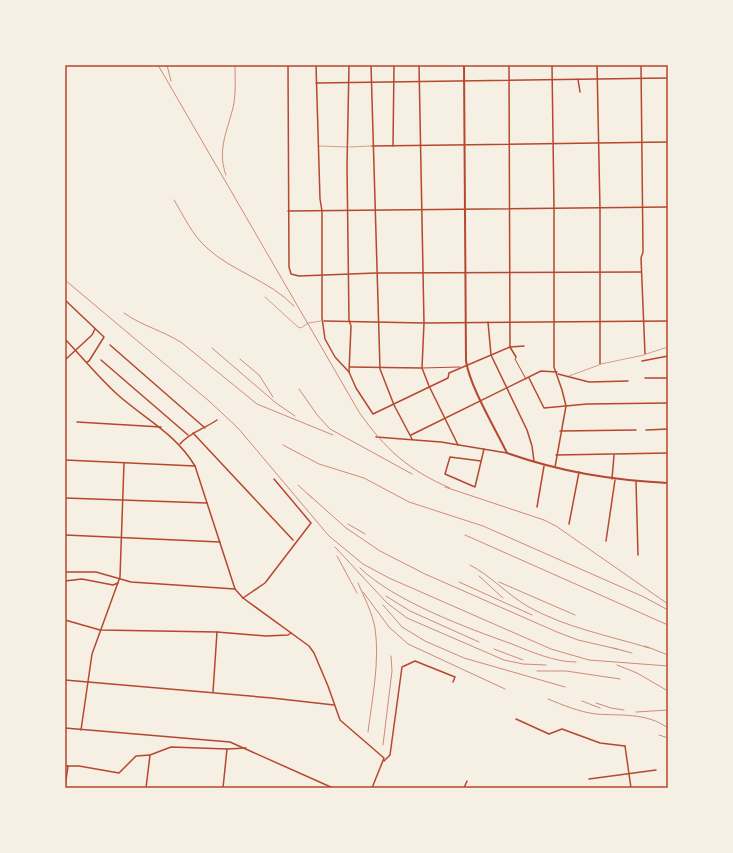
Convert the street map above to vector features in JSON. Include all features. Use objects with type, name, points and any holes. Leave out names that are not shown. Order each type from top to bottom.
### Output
[{"type":"main road","points":[[464,65],[466,366],[507,453],[544,466],[614,479],[636,482],[668,483]]},
{"type":"street","points":[[288,65],[288,211],[289,267],[291,274],[295,276],[349,276],[376,273],[641,272]]},
{"type":"street","points":[[316,65],[318,146],[322,211],[323,321],[325,339],[336,357],[349,372],[356,388],[373,414],[448,378],[449,372],[510,347],[524,346]]},
{"type":"street","points":[[349,65],[349,372]]},
{"type":"street","points":[[371,65],[372,146],[374,149],[376,273],[380,369],[394,405],[412,439]]},
{"type":"street","points":[[393,146],[394,65]]},
{"type":"street","points":[[419,65],[424,323],[422,368],[429,386],[458,445]]},
{"type":"street","points":[[509,65],[509,321],[510,347],[516,357],[515,359],[528,378],[544,408],[587,404],[668,402]]},
{"type":"street","points":[[552,65],[555,322],[554,367],[566,406],[560,431],[555,467]]},
{"type":"street","points":[[597,65],[600,209],[600,364]]},
{"type":"street","points":[[641,65],[644,207],[641,272],[644,354]]},
{"type":"street","points":[[316,83],[668,78]]},
{"type":"street","points":[[578,79],[580,92]]},
{"type":"street","points":[[372,146],[553,145],[668,142]]},
{"type":"street","points":[[288,211],[554,208],[600,209],[668,207]]},
{"type":"street","points":[[65,300],[102,334],[103,338],[87,362]]},
{"type":"street","points":[[323,321],[379,323],[488,321],[668,321]]},
{"type":"street","points":[[488,321],[491,355],[527,430],[532,446],[534,462]]},
{"type":"street","points":[[65,360],[92,335],[95,329]]},
{"type":"street","points":[[65,339],[118,395],[161,427],[180,444],[195,466],[235,589],[243,598],[305,642],[314,653],[340,720],[384,758],[384,761]]},
{"type":"street","points":[[110,345],[205,428]]},
{"type":"street","points":[[642,361],[668,356]]},
{"type":"street","points":[[100,360],[188,435]]},
{"type":"street","points":[[350,367],[380,369],[463,367]]},
{"type":"street","points":[[411,435],[541,372],[557,373],[590,382],[628,381]]},
{"type":"street","points":[[645,378],[668,378]]},
{"type":"street","points":[[180,444],[188,435],[205,428],[217,420]]},
{"type":"street","points":[[77,422],[161,427]]},
{"type":"street","points":[[646,430],[668,429]]},
{"type":"street","points":[[560,431],[636,430]]},
{"type":"street","points":[[193,433],[293,540]]},
{"type":"street","points":[[376,437],[412,439],[507,453]]},
{"type":"street","points":[[481,461],[450,457],[445,474],[475,486],[484,449]]},
{"type":"street","points":[[556,455],[668,453]]},
{"type":"street","points":[[606,542],[614,479],[614,455]]},
{"type":"street","points":[[65,460],[195,466]]},
{"type":"street","points":[[81,730],[92,654],[120,577],[120,538],[124,463]]},
{"type":"street","points":[[537,507],[544,466]]},
{"type":"street","points":[[570,524],[579,472]]},
{"type":"street","points":[[243,598],[265,583],[311,523],[274,479]]},
{"type":"street","points":[[636,482],[638,555]]},
{"type":"street","points":[[65,498],[207,503]]},
{"type":"street","points":[[65,535],[220,542]]},
{"type":"street","points":[[65,572],[96,572],[120,577],[131,582],[235,589]]},
{"type":"street","points":[[65,581],[82,579],[113,584],[118,582]]},
{"type":"street","points":[[65,620],[100,630],[217,632],[266,636],[288,635],[291,632]]},
{"type":"street","points":[[213,692],[217,632]]},
{"type":"street","points":[[372,788],[384,761],[390,755],[402,667],[415,661],[455,677],[453,682]]},
{"type":"street","points":[[65,680],[213,692],[334,705]]},
{"type":"street","points":[[516,719],[548,734],[562,729],[600,743],[625,746],[631,788]]},
{"type":"street","points":[[65,728],[230,742],[247,748],[252,753],[333,788]]},
{"type":"street","points":[[65,766],[119,773],[136,756],[150,755],[171,747],[227,749],[247,748]]},
{"type":"street","points":[[222,788],[227,749]]},
{"type":"street","points":[[146,788],[150,755]]},
{"type":"street","points":[[65,788],[68,766]]},
{"type":"street","points":[[589,779],[656,770]]},
{"type":"street","points":[[464,788],[468,781]]},
{"type":"lane","points":[[318,146],[372,146]]},
{"type":"lane","points":[[265,297],[298,327],[301,328],[308,323],[323,321]]},
{"type":"lane","points":[[569,376],[600,364],[668,347]]},
{"type":"railway","points":[[158,65],[359,412],[378,437],[398,457],[422,474],[450,488]]},
{"type":"railway","points":[[167,65],[171,81]]},
{"type":"railway","points":[[226,175],[222,156],[224,139],[234,103],[235,65]]},
{"type":"railway","points":[[174,200],[193,231],[207,248],[228,264],[274,289],[294,306]]},
{"type":"railway","points":[[65,280],[209,401],[238,428],[329,536],[363,564],[389,578],[551,649],[589,660],[668,666]]},
{"type":"railway","points":[[124,313],[131,318],[182,343],[257,404],[333,435]]},
{"type":"railway","points":[[212,348],[276,403],[295,416]]},
{"type":"railway","points":[[240,359],[259,375],[273,397]]},
{"type":"railway","points":[[299,389],[318,416],[330,429],[412,474]]},
{"type":"railway","points":[[283,445],[319,464],[364,478],[409,502],[483,526],[644,597],[668,610]]},
{"type":"railway","points":[[298,485],[312,498]]},
{"type":"railway","points":[[445,487],[544,520],[556,526],[668,604]]},
{"type":"railway","points":[[308,494],[346,528],[380,551],[425,574],[557,632],[578,640],[617,649]]},
{"type":"railway","points":[[348,524],[365,534]]},
{"type":"railway","points":[[465,535],[668,625]]},
{"type":"railway","points":[[335,547],[387,603],[407,618],[504,660],[523,664],[546,665]]},
{"type":"railway","points":[[337,556],[357,593]]},
{"type":"railway","points":[[470,565],[485,574],[527,606],[542,614],[572,626],[649,648]]},
{"type":"railway","points":[[360,568],[392,592],[453,622],[543,656],[568,662],[576,662]]},
{"type":"railway","points":[[479,576],[503,598]]},
{"type":"railway","points":[[459,582],[532,615]]},
{"type":"railway","points":[[499,582],[575,615]]},
{"type":"railway","points":[[358,583],[372,616],[375,628],[377,654],[368,732]]},
{"type":"railway","points":[[363,592],[389,627],[408,644],[505,689]]},
{"type":"railway","points":[[386,596],[410,611],[479,642]]},
{"type":"railway","points":[[383,605],[402,627],[425,641],[464,658],[565,687]]},
{"type":"railway","points":[[645,646],[668,655]]},
{"type":"railway","points":[[613,648],[632,653]]},
{"type":"railway","points":[[494,649],[523,660]]},
{"type":"railway","points":[[383,745],[392,671],[391,656]]},
{"type":"railway","points":[[617,665],[637,673],[668,691]]},
{"type":"railway","points":[[537,671],[566,671],[620,679]]},
{"type":"railway","points":[[548,699],[583,712],[651,719],[668,728]]},
{"type":"railway","points":[[582,701],[600,708]]},
{"type":"railway","points":[[596,703],[611,708],[624,710]]},
{"type":"railway","points":[[636,712],[668,710]]},
{"type":"railway","points":[[659,735],[668,738]]}]
